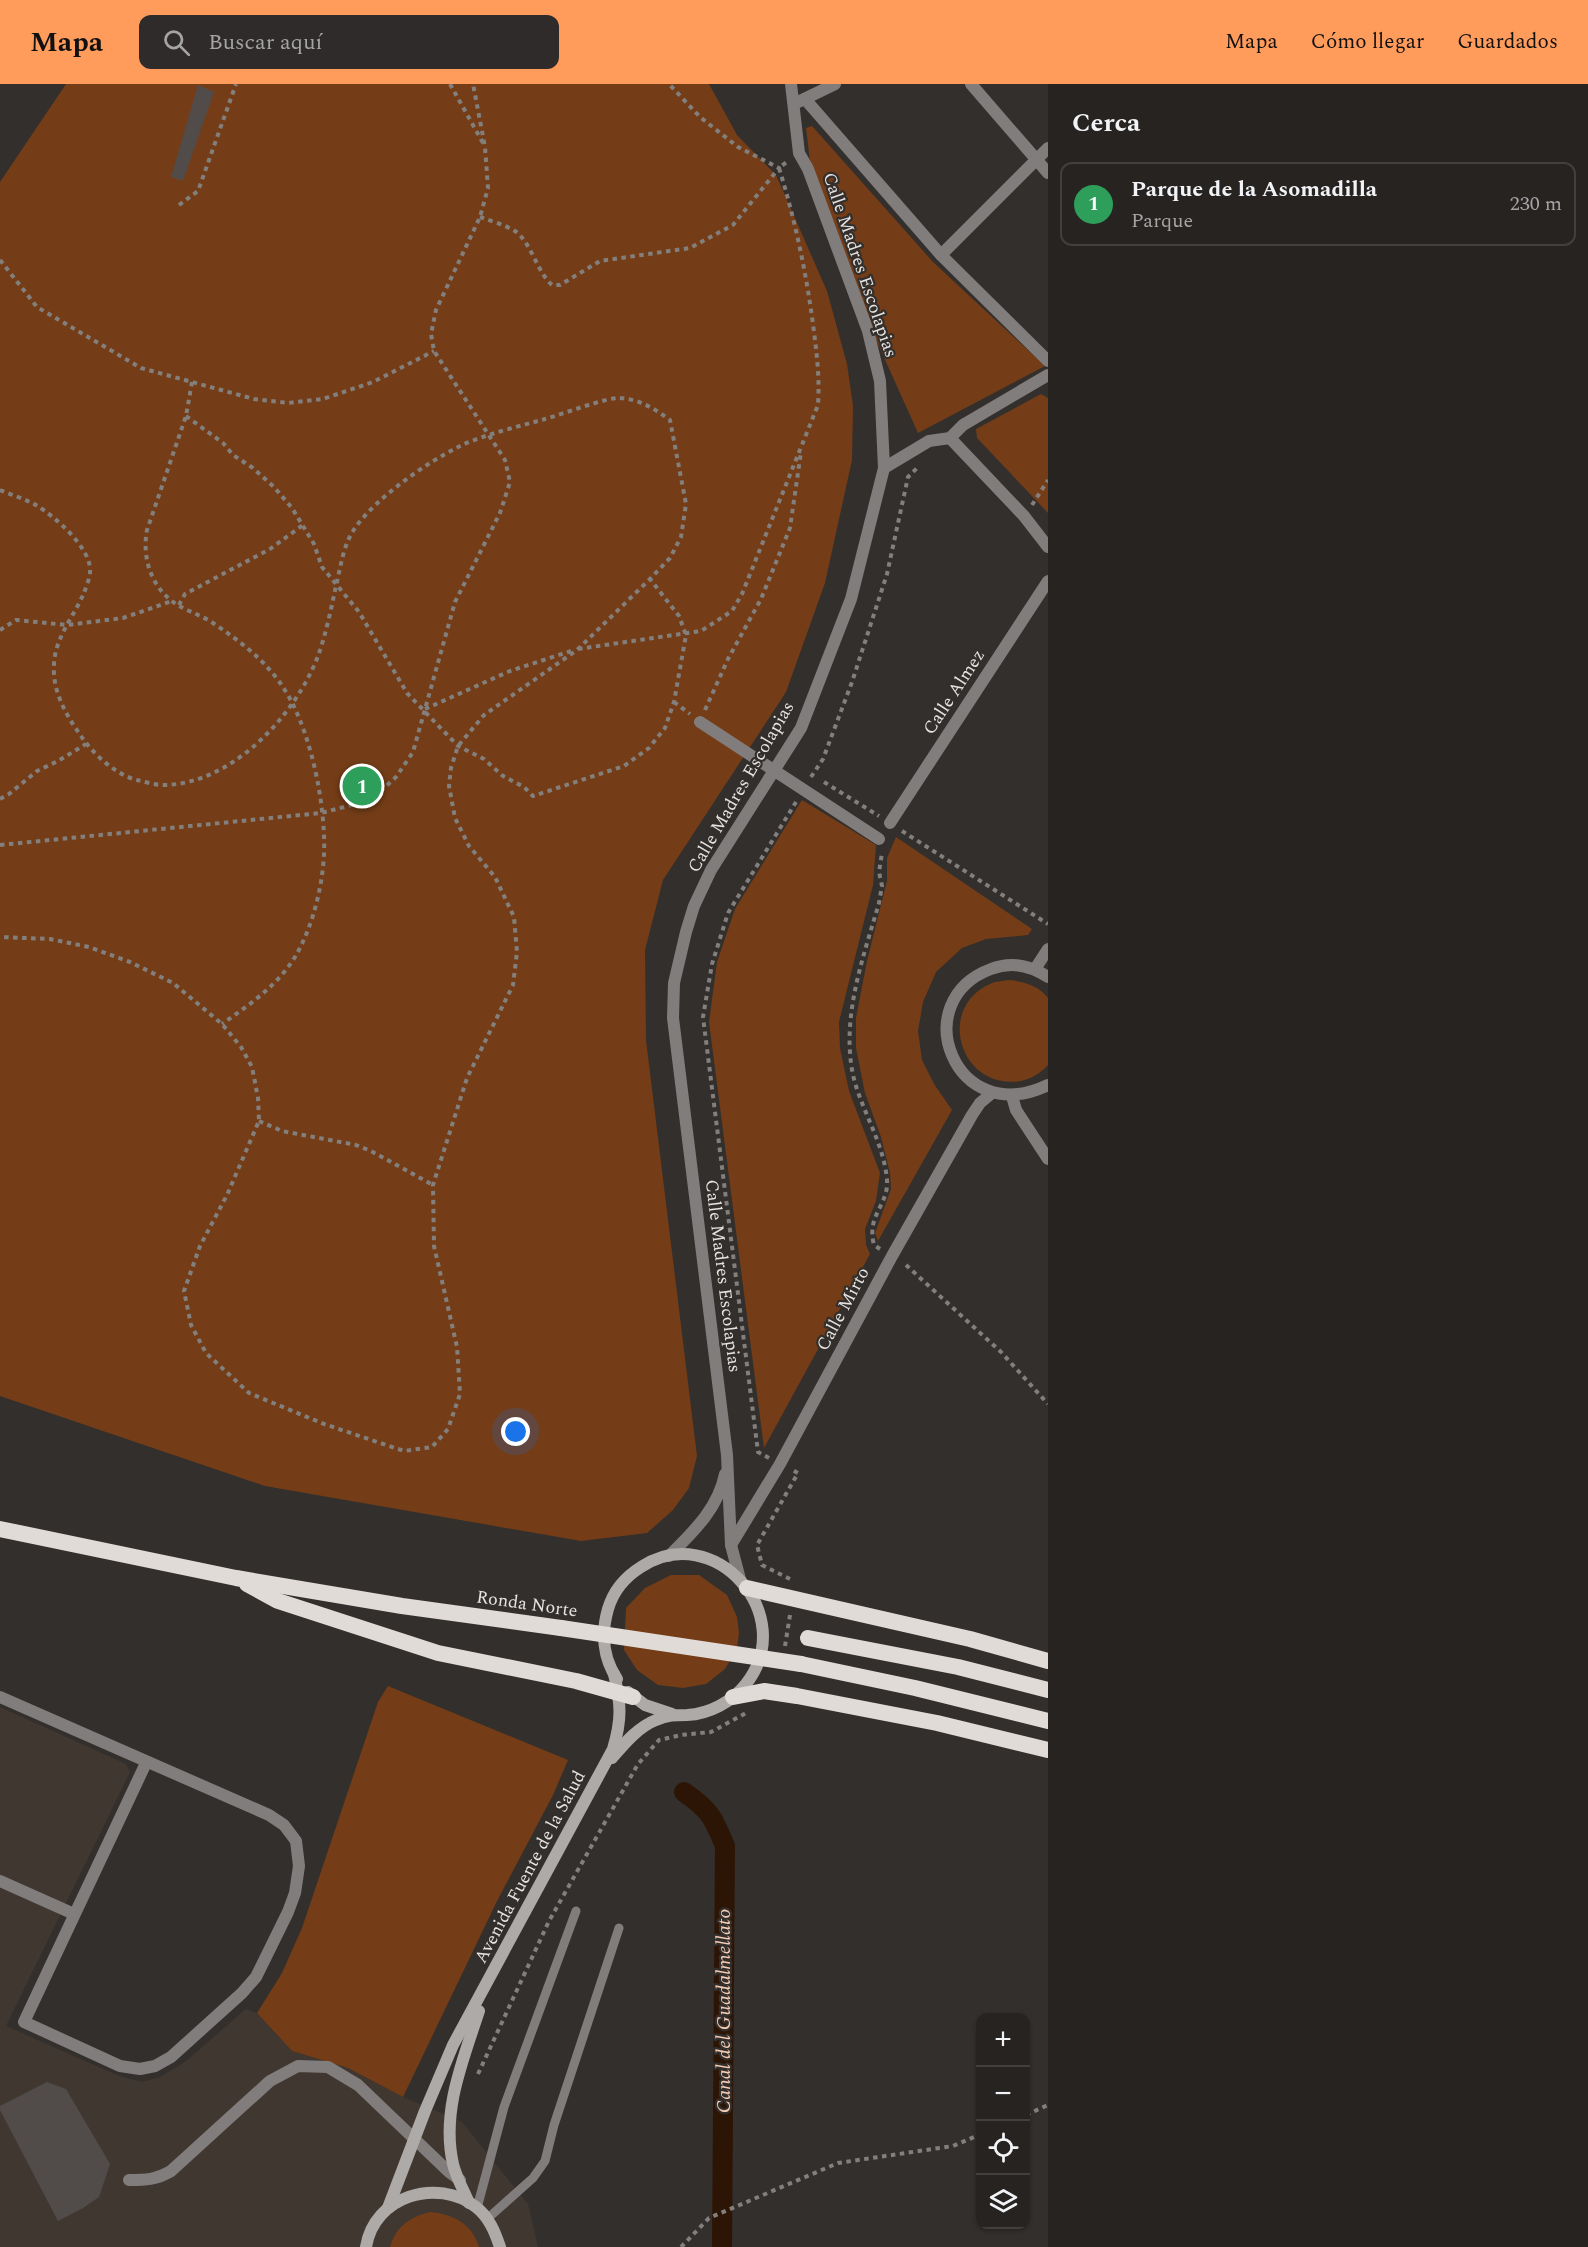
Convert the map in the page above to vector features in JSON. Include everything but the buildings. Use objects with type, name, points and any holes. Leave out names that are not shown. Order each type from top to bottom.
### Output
[{"type":"highway","name":"Ronda Norte","points":[[0,1529],[236,1578],[402,1606],[801,1664],[915,1688],[1048,1721]]},
{"type":"highway","points":[[236,1578],[278,1601],[438,1653],[576,1681],[626,1695]]},
{"type":"highway","points":[[744,1583],[793,1597],[970,1639],[1048,1661]]},
{"type":"highway","points":[[808,1638],[958,1667],[1048,1690]]},
{"type":"highway","points":[[733,1697],[764,1691],[797,1695],[937,1723],[1048,1750]]},
{"type":"main road","points":[[605,1765],[645,1725],[672,1714],[704,1712],[733,1697],[746,1684],[756,1668],[763,1633],[760,1614],[744,1583],[728,1569],[707,1559],[684,1555],[669,1556],[646,1564],[631,1574],[609,1603],[604,1621],[603,1639],[606,1657],[626,1695],[645,1705],[672,1714]]},
{"type":"main road","points":[[605,1765],[613,1749],[620,1721],[620,1699],[626,1695]]},
{"type":"main road","name":"Avenida Fuente de la Salud","points":[[487,1986],[605,1765]]},
{"type":"main road","points":[[365,2245],[372,2229],[388,2208],[453,2045],[487,1986]]},
{"type":"main road","points":[[473,2205],[454,2166],[449,2121],[461,2068],[487,1986]]},
{"type":"main road","points":[[388,2208],[408,2196],[432,2192],[448,2193],[473,2205],[488,2219],[500,2247]]},
{"type":"street","name":"Calle Madres Escolapias","points":[[744,1583],[731,1545],[727,1455],[673,1018],[674,983],[694,906],[711,870],[801,728],[851,599],[884,468],[880,381],[868,331],[808,169],[799,153],[791,84]]},
{"type":"street","points":[[792,105],[835,84]]},
{"type":"street","points":[[971,84],[1048,173]]},
{"type":"street","name":"Calle Madres Escolapias","points":[[805,99],[941,255],[1048,361]]},
{"type":"street","points":[[941,255],[1048,148]]},
{"type":"street","points":[[884,468],[929,441],[950,438],[963,425],[1048,375]]},
{"type":"street","points":[[950,438],[1024,516],[1048,547]]},
{"type":"street","name":"Calle Almez","points":[[890,823],[1048,580]]},
{"type":"street","points":[[700,722],[879,839]]},
{"type":"street","points":[[1035,969],[1048,949]]},
{"type":"street","points":[[1048,976],[1035,969],[1017,965],[998,966],[980,973],[965,984],[954,1000],[947,1018],[947,1037],[951,1055],[961,1071],[975,1084],[992,1093],[1012,1096],[1032,1093],[1048,1085]]},
{"type":"street","name":"Calle Mirto","points":[[731,1545],[780,1464],[892,1256],[967,1125],[980,1103],[992,1093]]},
{"type":"street","points":[[1012,1096],[1016,1110],[1048,1159]]},
{"type":"street","name":"Calle Madres Escolapias","points":[[669,1556],[701,1523],[718,1497],[727,1455]]},
{"type":"street","points":[[0,1697],[269,1815],[285,1826],[296,1841],[299,1866],[295,1893],[256,1977],[171,2057],[155,2066],[140,2069],[120,2066],[24,2022],[146,1763]]},
{"type":"street","points":[[0,1881],[74,1914]]},
{"type":"street","points":[[129,2180],[160,2178],[171,2171],[270,2081],[298,2066],[328,2067],[358,2085],[460,2180]]},
{"type":"lane","points":[[473,2205],[504,2107],[576,1911]]},
{"type":"lane","points":[[488,2219],[533,2178],[545,2161],[554,2125],[619,1928]]},
{"type":"path","points":[[179,205],[198,191],[236,84]]},
{"type":"path","points":[[450,84],[485,147]]},
{"type":"path","points":[[0,845],[321,813],[371,800],[396,777],[413,752],[455,602],[500,513],[510,482],[505,460],[434,351],[431,334],[436,310],[480,217],[488,188],[485,147],[473,84]]},
{"type":"path","points":[[424,710],[510,671],[577,650],[610,643],[686,635],[701,632],[716,623],[732,611],[742,594],[802,446],[818,405],[820,382],[808,287],[790,201],[779,168],[738,147],[700,117],[669,84]]},
{"type":"path","points":[[480,217],[516,232],[533,255],[544,278],[552,285],[560,285],[600,261],[690,248],[724,230],[733,225],[779,168],[799,153]]},
{"type":"path","points":[[0,260],[37,307],[141,368],[254,399],[288,403],[323,399],[373,382],[434,351]]},
{"type":"path","points":[[192,382],[186,416],[147,530],[144,545],[145,557],[157,585],[172,601],[211,621],[252,650],[278,680],[293,704],[312,754],[324,836],[322,870],[315,907],[295,957],[272,986],[222,1024]]},
{"type":"path","points":[[0,490],[36,506],[62,525],[83,548],[91,570],[84,592],[58,645],[54,663],[59,698],[67,715],[86,744],[110,766],[133,779],[162,785],[186,783],[217,770],[247,752],[270,732],[293,704],[318,654],[337,585],[343,553],[355,528],[387,495],[412,475],[460,446],[490,435],[618,398],[649,405],[670,420],[686,504],[681,537],[670,558],[577,650],[484,715],[458,746],[451,768],[449,786],[455,818],[469,846],[495,877],[514,917],[517,952],[513,985],[467,1078],[433,1185],[434,1246],[457,1347],[460,1394],[448,1430],[432,1446],[404,1451],[324,1424],[249,1393],[206,1353],[191,1325],[184,1291],[200,1246],[259,1121],[258,1098],[252,1067],[241,1047],[222,1024],[173,984],[130,962],[89,947],[51,939],[0,937]]},
{"type":"path","points":[[186,416],[223,443],[233,455],[253,468],[292,508],[314,544],[322,567],[359,612],[407,693],[458,746],[484,759],[503,776],[524,787],[534,796],[624,766],[649,748],[665,728],[674,702],[686,635],[680,616],[650,579]]},
{"type":"path","points":[[700,722],[728,659],[761,599],[790,528],[802,446]]},
{"type":"path","points":[[807,785],[823,759],[852,682],[887,574],[908,477],[922,462]]},
{"type":"path","points":[[1024,516],[1048,480]]},
{"type":"path","points":[[179,605],[185,594],[270,549],[303,525]]},
{"type":"path","points":[[0,630],[16,620],[67,624],[123,618],[172,601]]},
{"type":"path","points":[[0,799],[37,771],[86,744]]},
{"type":"path","points":[[822,781],[1048,924]]},
{"type":"path","points":[[784,1649],[793,1597],[799,1583],[762,1565],[757,1545],[798,1473],[758,1452],[703,1017],[712,964],[728,912],[801,795]]},
{"type":"path","points":[[879,839],[888,843],[880,856],[879,872],[882,886],[850,1015],[850,1042],[853,1074],[884,1163],[887,1183],[871,1233],[874,1245],[882,1250]]},
{"type":"path","points":[[259,1121],[282,1131],[356,1145],[433,1185]]},
{"type":"path","points":[[906,1265],[1001,1352],[1048,1404]]},
{"type":"path","points":[[478,2073],[549,1922],[638,1764],[658,1740],[711,1732],[752,1710]]},
{"type":"path","points":[[1030,2113],[1048,2105]]},
{"type":"path","points":[[681,2247],[709,2218],[838,2163],[953,2146],[976,2136]]},
{"type":"shaded area","points":[[66,84],[709,84],[737,135],[776,175],[827,291],[847,364],[853,406],[852,460],[825,583],[786,692],[663,880],[645,950],[646,1040],[697,1456],[689,1488],[673,1510],[647,1533],[581,1541],[265,1486],[0,1396],[0,182]]},
{"type":"shaded area","points":[[812,126],[933,262],[1045,366],[918,433],[873,333],[810,161],[806,128]]},
{"type":"shaded area","points":[[1041,394],[1048,398],[1048,513],[977,438],[976,429]]},
{"type":"shaded area","points":[[802,800],[876,845],[873,885],[839,1022],[840,1048],[849,1091],[880,1173],[876,1201],[865,1229],[866,1245],[870,1254],[764,1448],[709,1022],[717,962],[735,909]]},
{"type":"shaded area","points":[[896,837],[1032,929],[1028,935],[986,939],[962,948],[936,972],[923,1002],[918,1031],[922,1060],[934,1084],[952,1110],[878,1241],[875,1233],[891,1189],[890,1173],[881,1137],[865,1093],[856,1048],[856,1018],[867,961],[887,881],[887,858]]},
{"type":"shaded area","points":[[1010,980],[1031,985],[1048,998],[1048,1065],[1036,1075],[1021,1081],[1000,1081],[982,1073],[970,1060],[962,1044],[960,1027],[964,1009],[974,994],[992,983]]},
{"type":"shaded area","points":[[671,1575],[699,1575],[727,1595],[737,1617],[739,1633],[737,1648],[725,1669],[706,1684],[683,1688],[658,1685],[637,1670],[624,1650],[626,1608],[645,1588]]},
{"type":"shaded area","points":[[388,1686],[568,1760],[553,1795],[497,1901],[403,2097],[348,2068],[292,2051],[257,2013],[282,1973],[302,1928],[378,1702]]},
{"type":"shaded area","points":[[0,1707],[126,1764],[130,1772],[6,2026],[119,2076],[142,2082],[160,2077],[185,2062],[246,2009],[257,2013],[292,2051],[348,2068],[403,2097],[462,2122],[528,2204],[538,2247],[0,2247]]},
{"type":"shaded area","points":[[430,2212],[460,2221],[471,2232],[479,2247],[390,2247],[400,2228],[416,2217]]},
{"type":"waterway","name":"Canal del Guadalmellato","points":[[684,1792],[710,1815],[725,1846],[722,2247]]},
{"type":"place","name":"Parque de la Asomadilla","points":[[362,786]]}]
